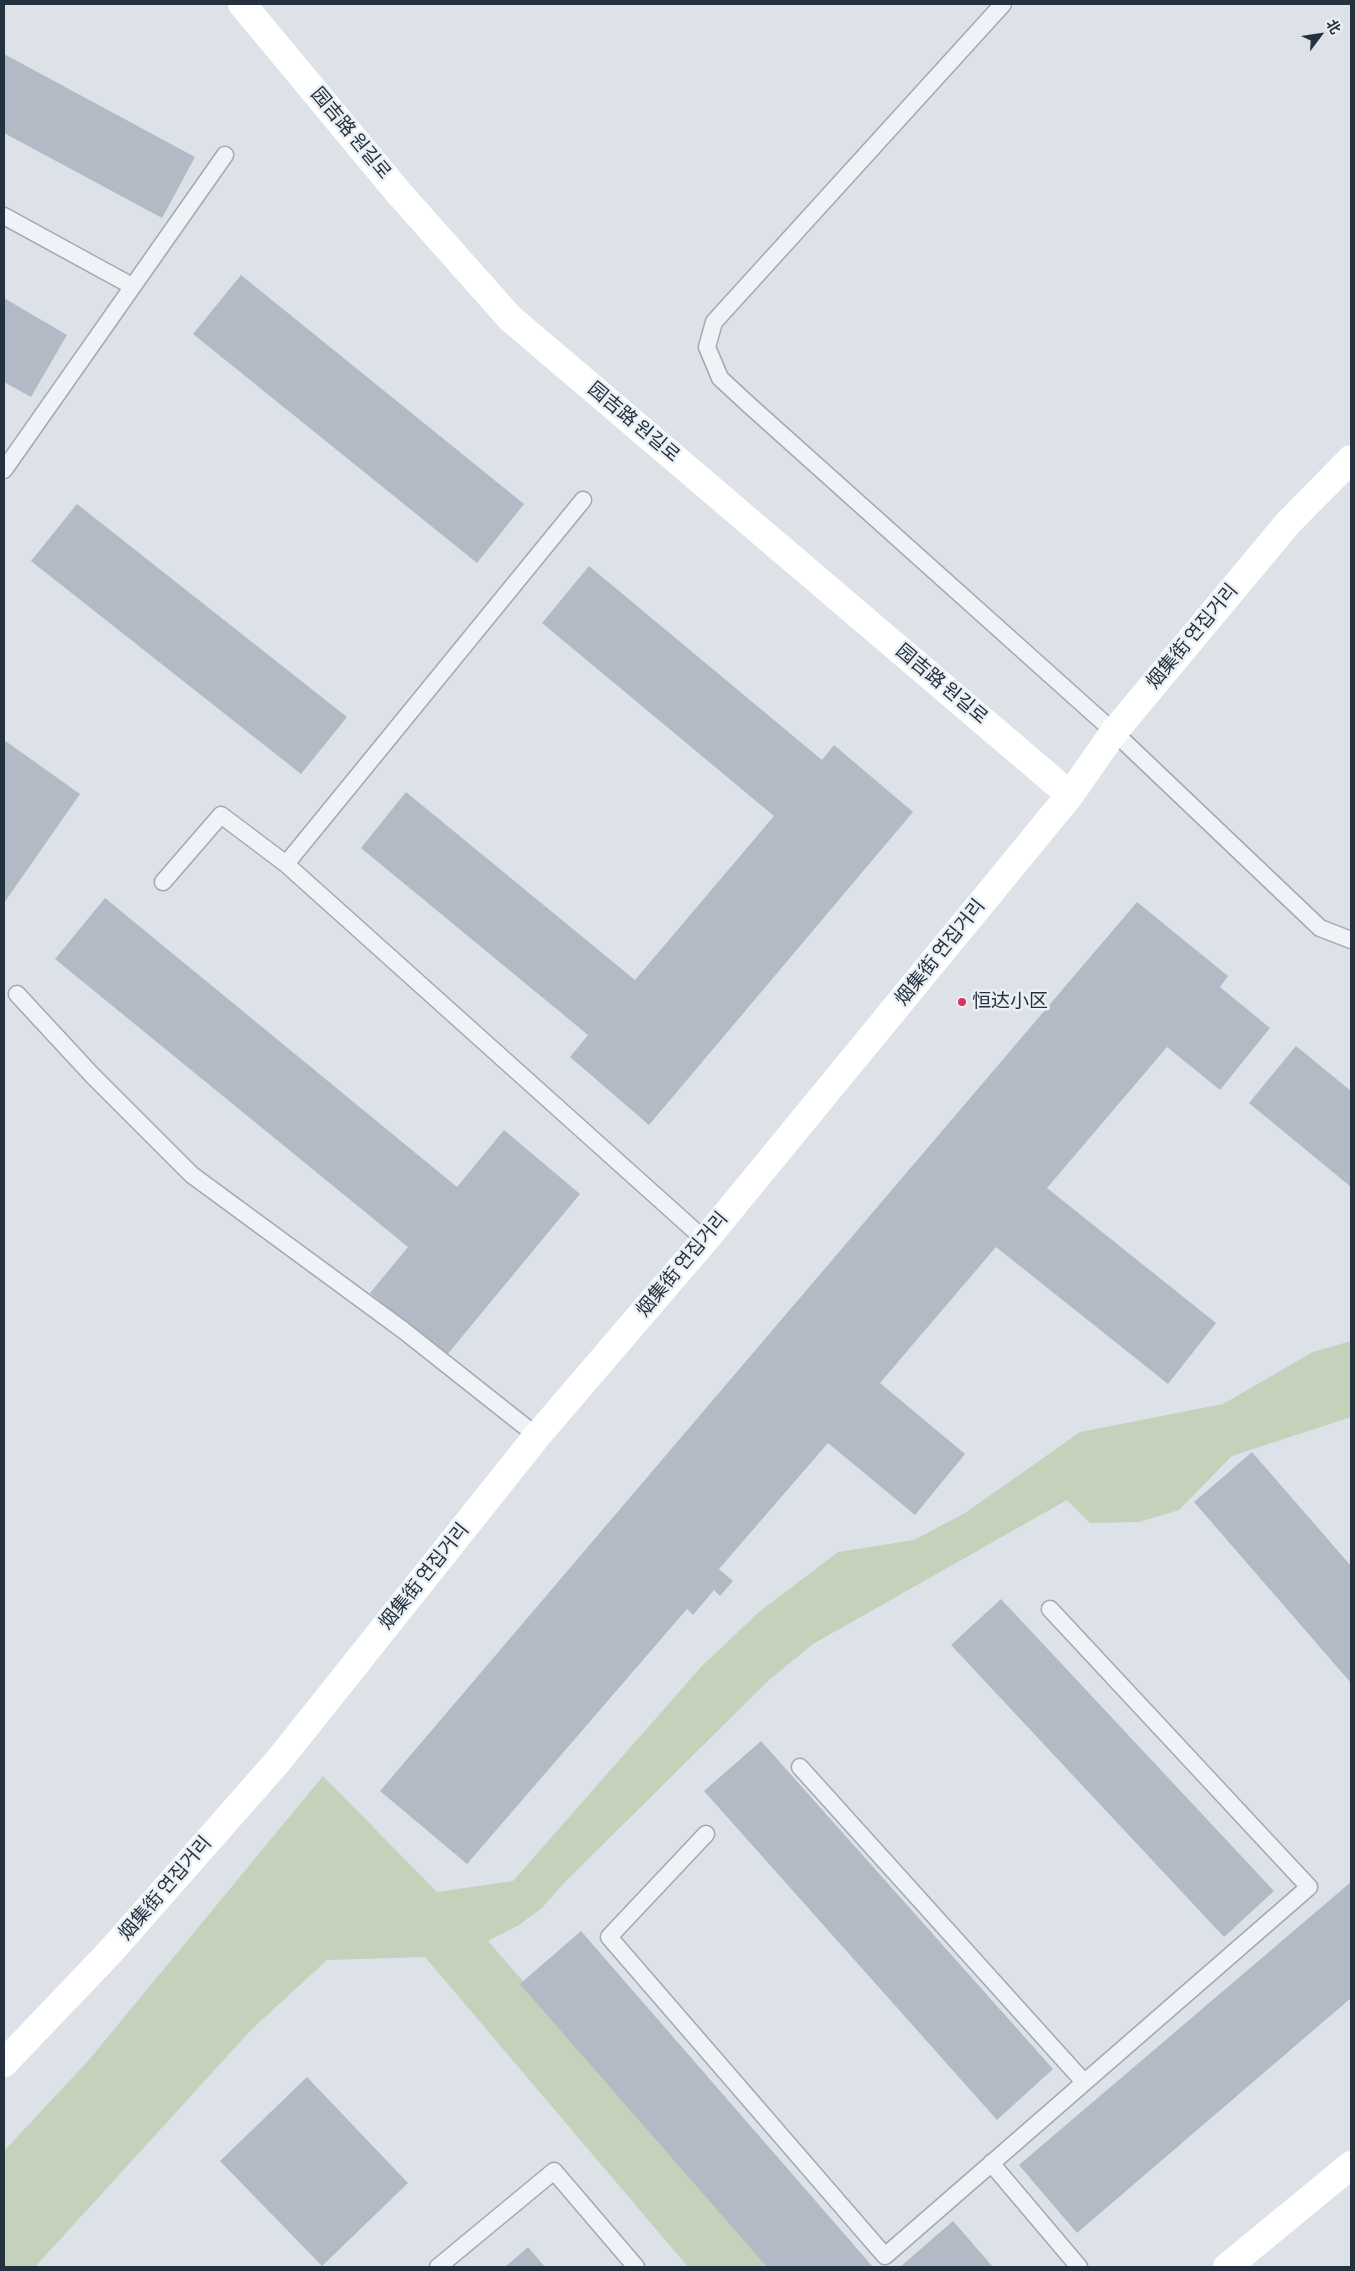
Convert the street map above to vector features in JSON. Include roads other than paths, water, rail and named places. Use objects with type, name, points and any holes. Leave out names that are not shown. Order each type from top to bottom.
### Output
[{"type":"main road","name":"园吉路 원길로","points":[[242,4],[398,192],[510,318],[1070,795]]},
{"type":"main road","name":"烟集街 연집거리","points":[[4,2063],[111,1951],[279,1760],[537,1436],[705,1240],[1070,795],[1114,732],[1288,523],[1351,458]]},
{"type":"main road","points":[[1227,2267],[1351,2165]]},
{"type":"lane","points":[[1003,4],[714,322],[707,347],[720,378],[1114,732],[1320,928],[1351,940]]},
{"type":"lane","points":[[4,470],[225,155]]},
{"type":"lane","points":[[4,216],[132,286]]},
{"type":"lane","points":[[286,864],[583,500]]},
{"type":"lane","points":[[163,882],[221,816],[286,864],[705,1240]]},
{"type":"lane","points":[[17,994],[92,1075],[192,1176],[403,1330],[537,1436]]},
{"type":"lane","points":[[706,1834],[609,1936],[885,2256],[1309,1888],[1050,1609]]},
{"type":"lane","points":[[800,1767],[1084,2082]]},
{"type":"lane","points":[[991,2163],[1079,2267]]},
{"type":"lane","points":[[438,2267],[554,2171],[636,2267]]},
{"type":"place","name":"恒达小区","points":[[962,1002]]}]
